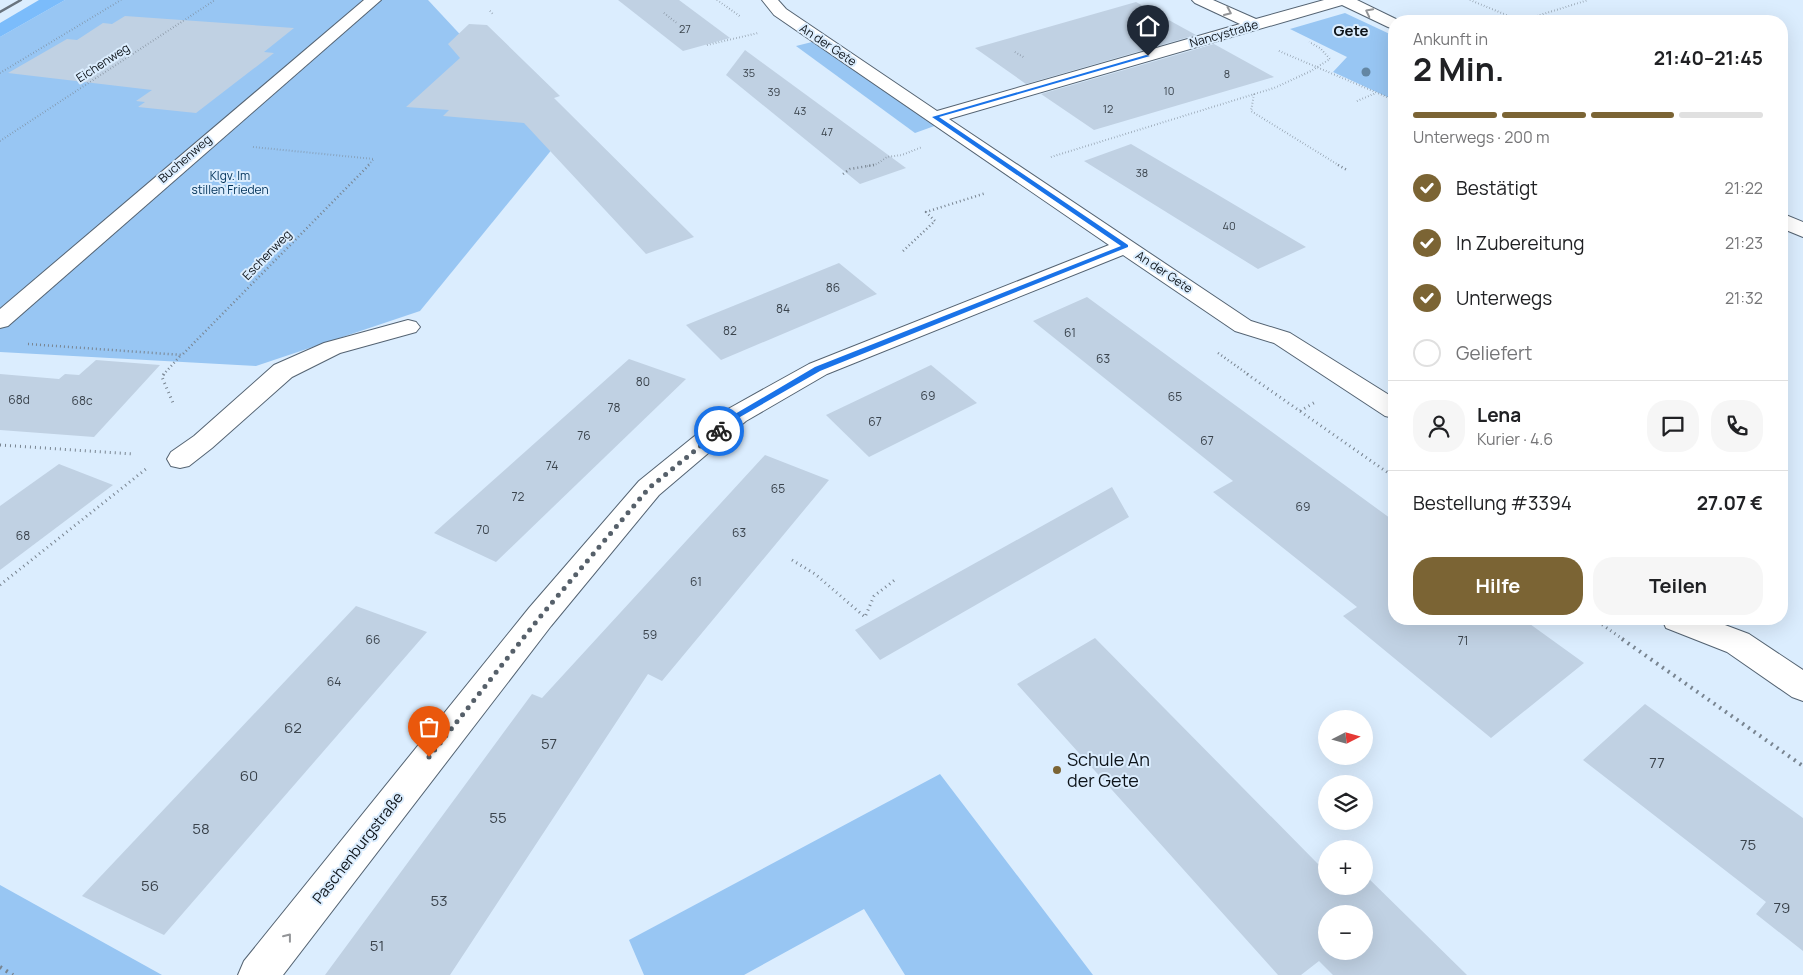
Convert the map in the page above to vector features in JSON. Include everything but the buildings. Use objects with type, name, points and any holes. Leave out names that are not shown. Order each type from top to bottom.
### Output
[{"type":"street","name":"Buchenweg","points":[[0,321],[373,0]]},
{"type":"street","name":"An der Gete","points":[[770,0],[780,12],[797,24],[1243,326],[1282,338],[1388,401]]},
{"type":"street","points":[[1200,0],[1262,23]]},
{"type":"street","name":"Nancystraße","points":[[935,117],[1341,0]]},
{"type":"street","points":[[1345,0],[1388,21]]},
{"type":"street","name":"Paschenburgstraße","points":[[258,975],[540,617],[649,488],[738,415],[818,369],[1126,246]]},
{"type":"street","points":[[180,459],[203,442],[283,371],[332,348],[408,327]]},
{"type":"street","points":[[1692,625],[1738,643],[1803,687]]},
{"type":"path","points":[[0,73],[120,0]]},
{"type":"path","name":"Eichenweg","points":[[0,141],[215,0]]},
{"type":"path","points":[[1470,0],[1507,15]]},
{"type":"path","points":[[1541,15],[1588,0]]},
{"type":"path","points":[[490,11],[494,14]]},
{"type":"path","points":[[664,13],[678,24]]},
{"type":"path","points":[[1012,168],[1274,88],[1330,60],[1320,48],[1262,23]]},
{"type":"path","points":[[707,45],[797,24]]},
{"type":"path","points":[[1232,31],[1388,98]]},
{"type":"path","points":[[1357,101],[1376,93]]},
{"type":"path","points":[[1254,94],[1251,111],[1347,170]]},
{"type":"path","name":"Eschenweg","points":[[182,355],[374,159],[206,142]]},
{"type":"path","points":[[843,174],[850,169],[877,164],[887,157],[902,155],[925,146]]},
{"type":"path","points":[[904,251],[935,221],[926,212],[989,192]]},
{"type":"path","points":[[19,344],[182,355]]},
{"type":"path","points":[[173,403],[162,377],[182,355]]},
{"type":"path","points":[[0,445],[133,454]]},
{"type":"path","points":[[0,585],[146,469]]},
{"type":"path","points":[[792,560],[815,574],[865,618],[874,596],[896,579]]},
{"type":"path","points":[[1603,625],[1803,766]]},
{"type":"path","points":[[0,967],[13,975]]},
{"type":"green space","name":"Klgv. Im stillen Frieden","points":[[65,0],[428,0],[558,142],[420,311],[256,366],[0,352],[0,37]]},
{"type":"green space","points":[[1345,13],[1388,33],[1388,97],[1333,72],[1347,57],[1290,29]]},
{"type":"green space","points":[[816,41],[940,124],[915,133],[796,46]]},
{"type":"green space","points":[[940,774],[1093,975],[905,975],[864,909],[744,975],[644,975],[629,940]]},
{"type":"green space","points":[[0,885],[162,975],[0,975]]},
{"type":"shaded area","points":[[39,0],[65,0],[0,37],[0,23]]},
{"type":"railway","points":[[0,12],[21,0]]},
{"type":"way so far","points":[[429,757],[540,617],[649,488],[719,431]]},
{"type":"place","name":"Schule An der Gete","points":[[1057,770]]},
{"type":"district","name":"Gete","points":[[1351,31]]},
{"type":"route","points":[[719,431],[738,415],[818,369],[1126,246],[935,117],[1148,56]]}]
